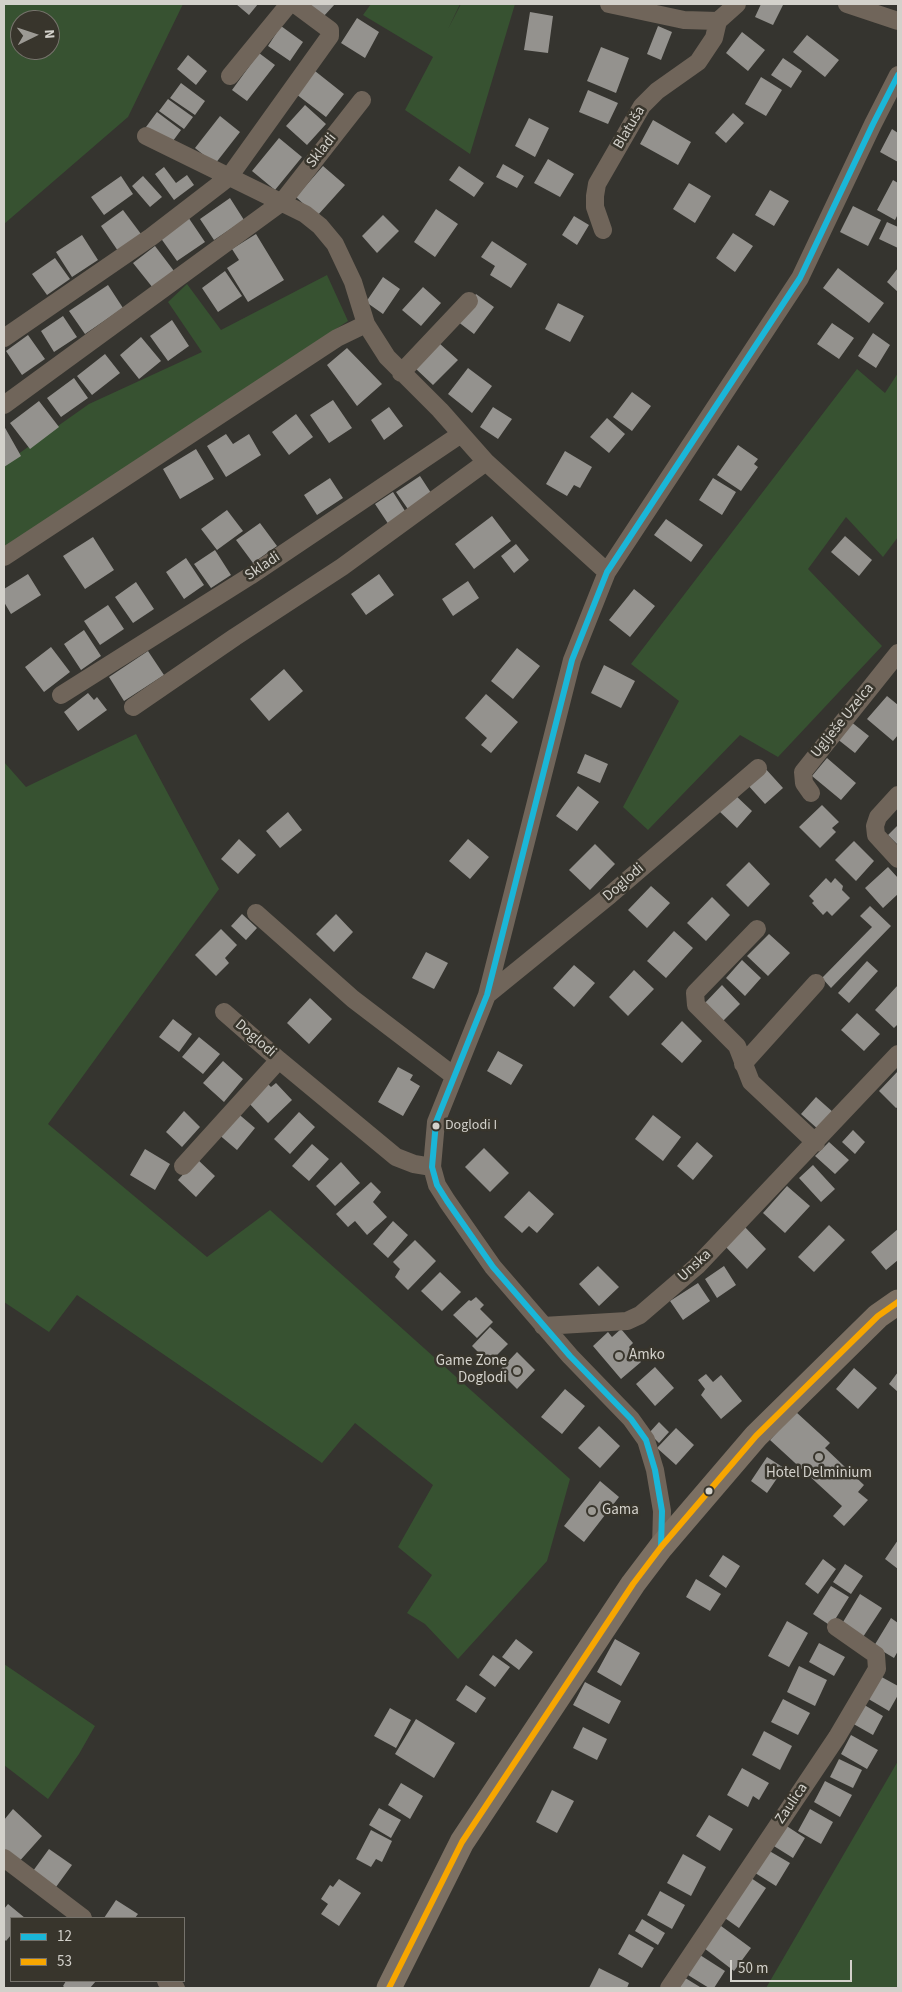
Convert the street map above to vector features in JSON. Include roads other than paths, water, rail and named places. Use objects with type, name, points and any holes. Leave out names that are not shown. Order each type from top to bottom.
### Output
[{"type":"main road","points":[[389,1988],[462,1842],[633,1584],[661,1547],[756,1436],[878,1316],[898,1302]]},
{"type":"street","points":[[230,76],[289,4]]},
{"type":"street","points":[[4,338],[151,237],[229,177],[330,36],[330,30],[295,4]]},
{"type":"street","points":[[609,4],[684,20],[718,21]]},
{"type":"street","name":"Blatuša","points":[[603,230],[595,207],[594,196],[597,184],[642,106],[657,91],[698,62],[714,38],[718,21],[737,4]]},
{"type":"street","points":[[847,4],[898,22]]},
{"type":"street","name":"Doglodi","points":[[661,1547],[662,1511],[655,1470],[646,1440],[631,1419],[570,1356],[493,1267],[446,1201],[437,1185],[432,1167],[436,1122],[487,995],[572,660],[608,572],[800,278],[898,75]]},
{"type":"street","name":"Skladi","points":[[4,405],[282,202],[362,100]]},
{"type":"street","points":[[146,136],[306,214],[320,226],[335,244],[353,282],[366,324],[377,343],[402,373],[486,462],[608,572]]},
{"type":"street","points":[[402,373],[469,301]]},
{"type":"street","points":[[4,557],[337,338],[366,324]]},
{"type":"street","name":"Skladi","points":[[61,694],[250,576],[461,434]]},
{"type":"street","points":[[133,707],[235,636],[342,567],[486,462]]},
{"type":"street","name":"Uglješe Uzelca","points":[[812,792],[804,783],[803,772],[898,653]]},
{"type":"street","name":"Doglodi","points":[[487,995],[610,895],[758,768]]},
{"type":"street","points":[[898,795],[878,817],[875,826],[876,835],[898,859]]},
{"type":"street","points":[[256,913],[353,999],[454,1076]]},
{"type":"street","points":[[757,929],[695,993],[694,999],[696,1005],[737,1046],[751,1082],[816,1142]]},
{"type":"street","points":[[743,1064],[816,983]]},
{"type":"street","name":"Doglodi","points":[[224,1012],[396,1157],[414,1164],[432,1167]]},
{"type":"street","name":"Unska","points":[[543,1326],[627,1321],[640,1315],[698,1266],[898,1054]]},
{"type":"street","points":[[183,1166],[279,1060]]},
{"type":"street","name":"Zaulica","points":[[669,1988],[837,1737],[877,1669],[876,1655],[836,1627]]},
{"type":"street","points":[[4,1858],[82,1917]]},
{"type":"place","name":"Doglodi I","points":[[436,1126]]},
{"type":"place","name":"Amko","points":[[619,1356]]},
{"type":"place","name":"Game Zone Doglodi","points":[[517,1371]]},
{"type":"place","name":"Hotel Delminium","points":[[819,1457]]},
{"type":"place","name":"Gama","points":[[592,1511]]}]
